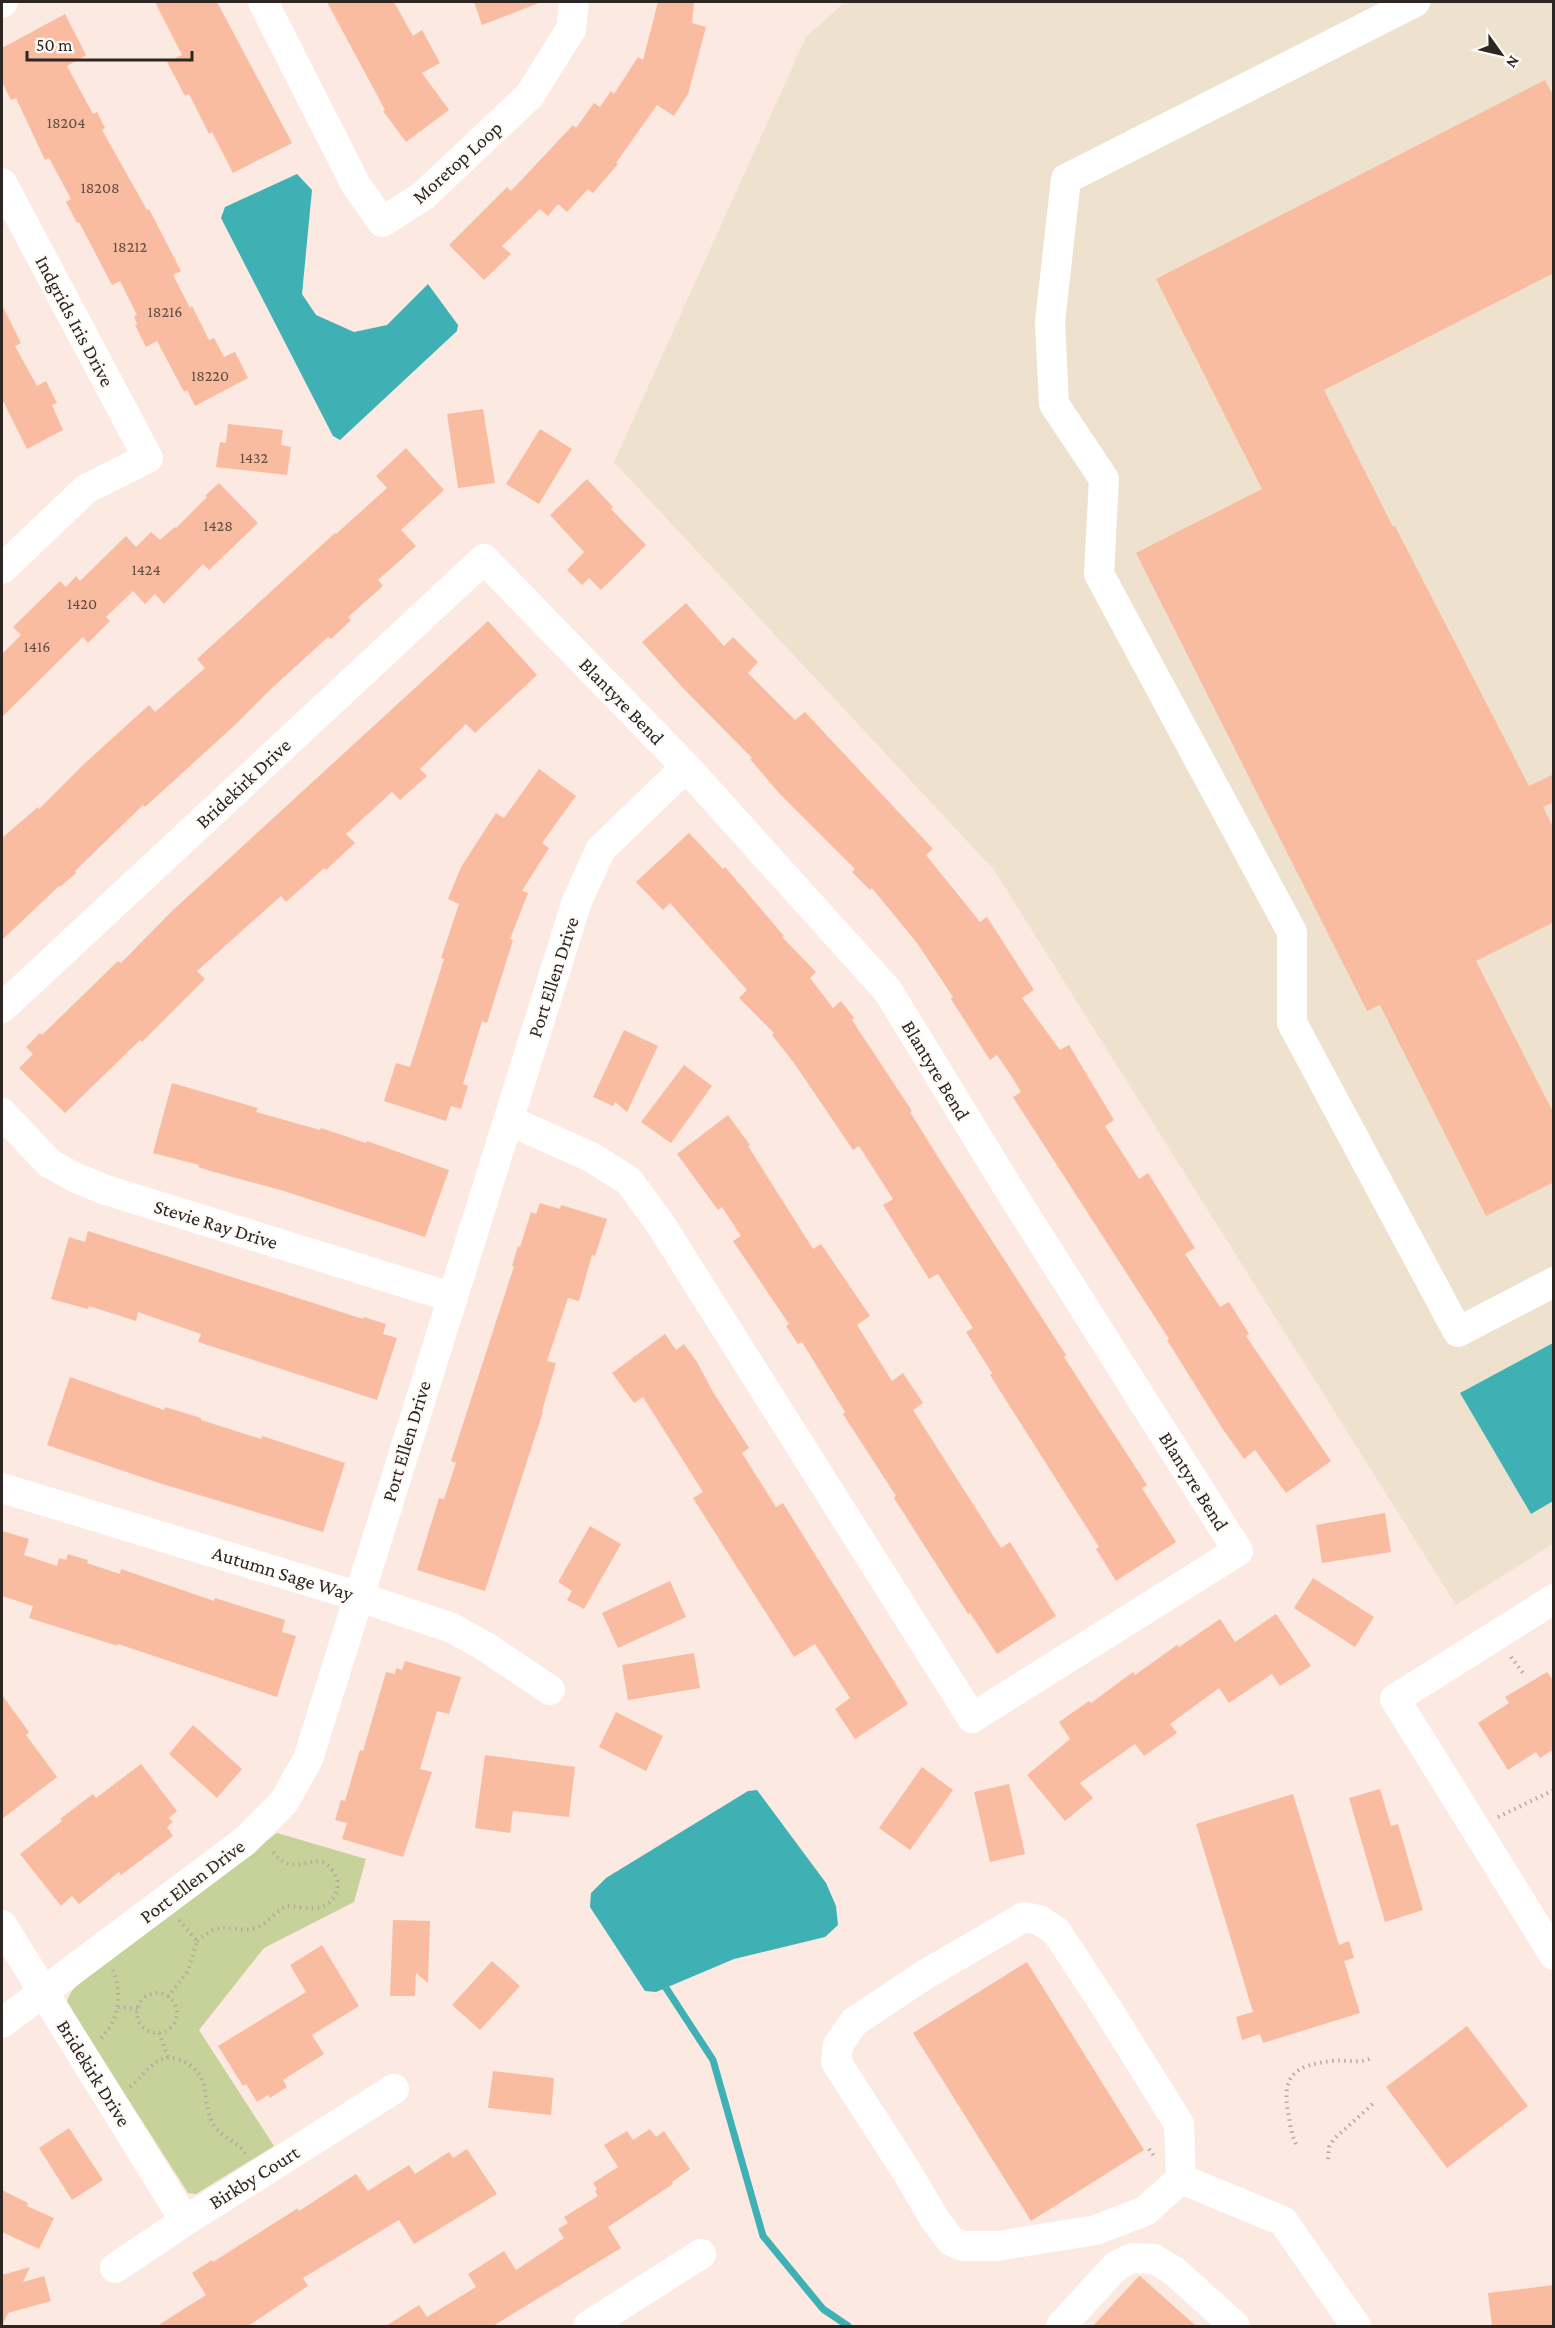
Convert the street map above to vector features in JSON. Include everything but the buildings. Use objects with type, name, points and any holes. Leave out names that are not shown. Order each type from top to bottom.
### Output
[{"type":"street","name":"Moretop Loop","points":[[263,2],[356,185],[382,222],[423,196],[530,95],[571,29],[574,2]]},
{"type":"street","points":[[1415,2],[1066,179],[1050,322],[1054,404],[1104,479],[1099,574],[1292,932],[1292,1023],[1458,1332],[1554,1282]]},
{"type":"street","name":"Indgrids Iris Drive","points":[[2,569],[86,489],[148,458],[5,196]]},
{"type":"street","name":"Blantyre Bend","points":[[484,559],[686,767],[888,991],[1007,1186],[1238,1551],[972,1718],[661,1225],[629,1181],[591,1158],[508,1120]]},
{"type":"street","name":"Bridekirk Drive","points":[[2,1008],[484,559]]},
{"type":"street","name":"Port Ellen Drive","points":[[2,2023],[245,1841],[284,1802],[308,1759],[357,1596],[577,901],[601,849],[686,767]]},
{"type":"street","name":"Stevie Ray Drive","points":[[2,1113],[49,1163],[105,1190],[451,1297]]},
{"type":"street","name":"Autumn Sage Way","points":[[2,1488],[357,1596],[452,1628],[486,1647],[550,1690]]},
{"type":"street","points":[[1554,1599],[1395,1699],[1554,1955]]},
{"type":"street","points":[[1024,1917],[1039,1920],[1056,1931],[1179,2124],[1181,2179],[1144,2211],[1096,2230],[997,2246],[963,2246],[951,2241],[934,2218],[836,2062],[838,2045],[854,2022],[926,1974],[1024,1917]]},
{"type":"street","name":"Bridekirk Drive","points":[[2,1925],[185,2221]]},
{"type":"street","name":"Birkby Court","points":[[115,2268],[394,2089]]},
{"type":"street","points":[[1181,2179],[1283,2221],[1347,2323]]},
{"type":"street","points":[[588,2326],[701,2254]]},
{"type":"street","points":[[1061,2326],[1116,2266],[1132,2258],[1154,2259],[1174,2271],[1235,2326]]},
{"type":"path","points":[[1477,1831],[1505,1812],[1554,1790]]},
{"type":"path","points":[[168,1997],[188,1971],[197,1941],[207,1933],[218,1927],[251,1929],[263,1925],[272,1914],[286,1906],[321,1908],[333,1898],[338,1890],[338,1882],[335,1873],[325,1863],[313,1861],[292,1865],[285,1863],[271,1849]]},
{"type":"path","points":[[179,1920],[197,1941]]},
{"type":"path","points":[[100,2039],[114,2020],[118,2007],[118,1989],[112,1969]]},
{"type":"path","points":[[157,1993],[168,1997],[174,2003],[177,2016],[170,2028],[159,2033],[147,2030],[139,2021],[137,2009],[144,1998],[157,1993]]},
{"type":"path","points":[[118,2007],[137,2009]]},
{"type":"path","points":[[159,2033],[168,2058]]},
{"type":"path","points":[[1296,2144],[1285,2097],[1290,2079],[1307,2066],[1334,2061],[1366,2061],[1373,2057]]},
{"type":"path","points":[[129,2087],[141,2078],[150,2065],[168,2058],[179,2060],[198,2072],[203,2082],[209,2115],[215,2127],[223,2135],[236,2142],[246,2156]]},
{"type":"path","points":[[1328,2159],[1329,2147],[1334,2139],[1376,2101]]},
{"type":"shaded area","points":[[845,2],[1553,2],[1553,1544],[1456,1605],[994,870],[614,462],[806,37]]},
{"type":"green space","points":[[277,1833],[366,1859],[354,1902],[264,1948],[199,2030],[274,2146],[196,2194],[188,2193],[67,2003],[68,1998],[76,1987],[91,1974]]},
{"type":"water","points":[[297,174],[312,190],[302,294],[316,315],[354,332],[387,325],[428,284],[458,325],[457,331],[340,440],[333,436],[221,218],[225,207]]},
{"type":"water","points":[[1553,1343],[1553,1501],[1531,1514],[1460,1393]]},
{"type":"water","points":[[757,1790],[826,1883],[836,1906],[838,1925],[825,1937],[734,1959],[656,1992],[645,1991],[590,1907],[591,1893],[606,1878],[748,1791]]},
{"type":"waterway","points":[[666,1988],[713,2060],[763,2236],[823,2309],[848,2326]]}]
